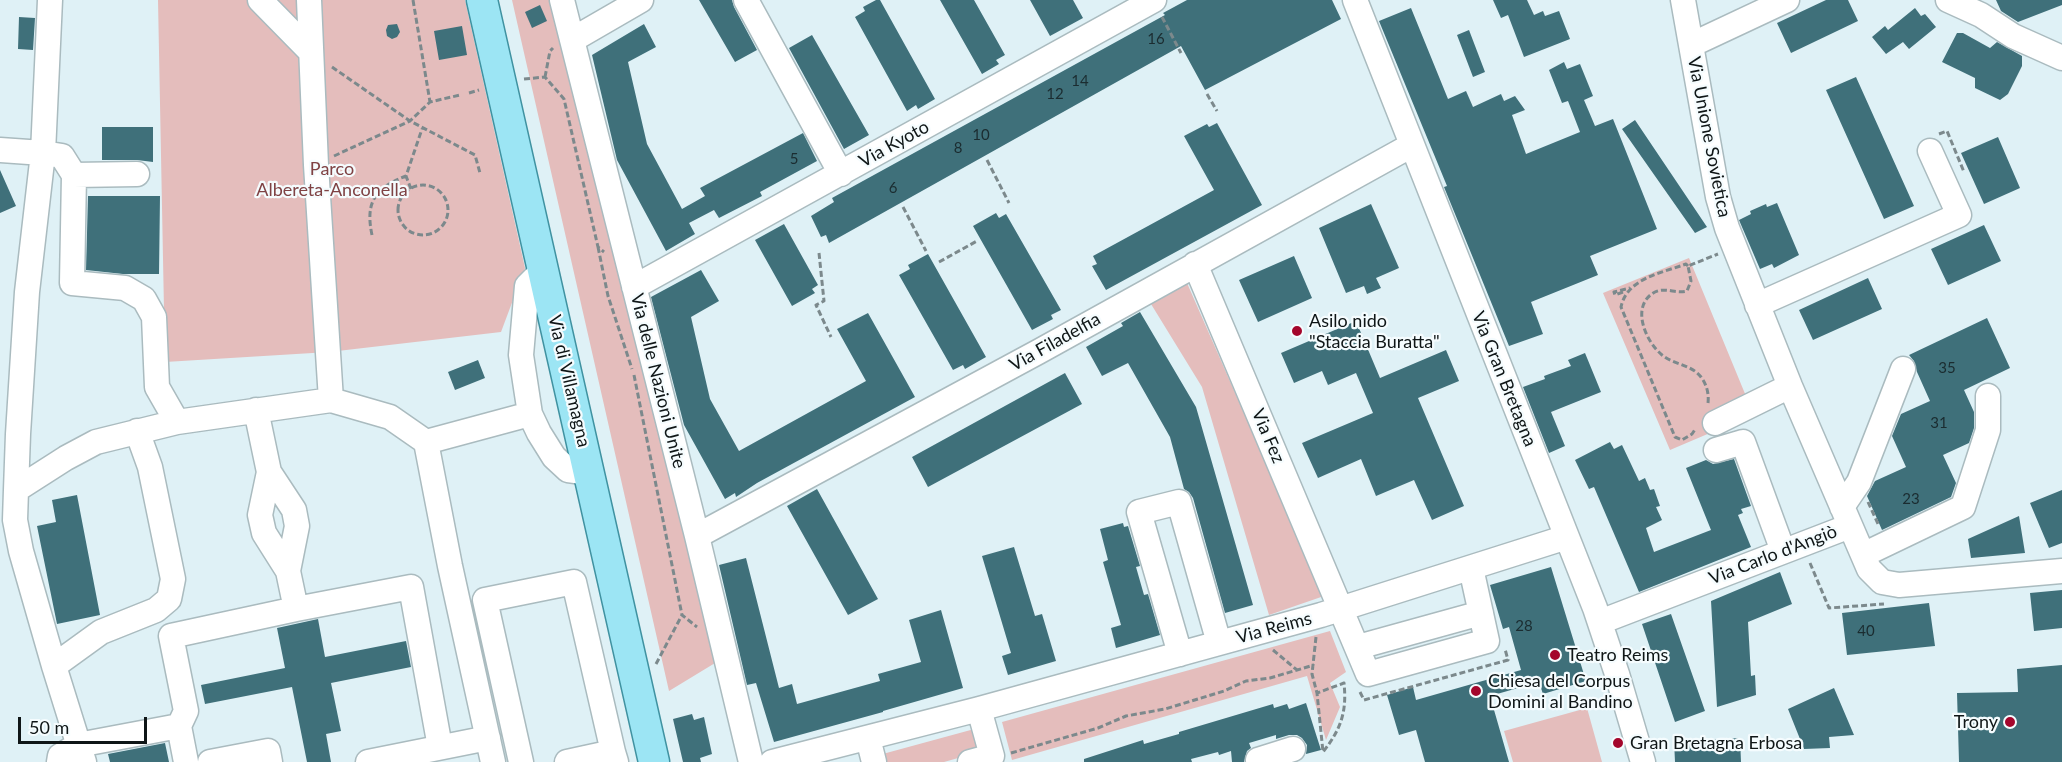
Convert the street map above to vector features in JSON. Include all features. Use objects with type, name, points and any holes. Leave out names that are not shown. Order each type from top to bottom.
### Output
[{"type":"main road","name":"Via di Villamagna","points":[[482,0],[654,762]]},
{"type":"street","points":[[50,0],[43,153],[27,292],[15,520],[21,551],[81,753]]},
{"type":"street","points":[[260,0],[311,52]]},
{"type":"street","points":[[309,0],[316,165],[331,400]]},
{"type":"street","name":"Via delle Nazioni Unite","points":[[562,0],[564,43],[634,287],[751,762]]},
{"type":"street","points":[[564,43],[640,0]]},
{"type":"street","points":[[746,0],[841,174]]},
{"type":"street","name":"Via Kyoto","points":[[634,287],[1153,0]]},
{"type":"street","name":"Via Gran Bretagna","points":[[1355,0],[1600,622],[1643,762]]},
{"type":"street","name":"Via Unione Sovietica","points":[[1683,0],[1718,197],[1727,228],[1790,386],[1846,516]]},
{"type":"street","points":[[1691,45],[1787,0]]},
{"type":"street","points":[[1948,0],[1975,11],[2013,36],[2062,58]]},
{"type":"street","name":"Via Filadelfia","points":[[697,536],[1038,352],[1412,145]]},
{"type":"street","points":[[0,150],[62,156],[74,175],[72,283],[125,288],[144,298],[154,317],[157,387],[177,422]]},
{"type":"street","points":[[1757,304],[1959,215],[1930,151]]},
{"type":"street","points":[[74,175],[137,174]]},
{"type":"street","name":"Via Fez","points":[[1195,264],[1368,674],[1487,641],[1471,568]]},
{"type":"street","points":[[544,269],[527,286],[521,355],[530,414],[539,434],[554,457],[568,470],[590,473]]},
{"type":"street","points":[[1846,516],[1903,369]]},
{"type":"street","points":[[1708,417],[1790,386]]},
{"type":"street","points":[[1863,555],[1963,507],[1988,430],[1988,396]]},
{"type":"street","points":[[16,490],[96,442],[177,422],[331,400],[390,417],[426,442],[450,566],[493,762]]},
{"type":"street","points":[[256,410],[269,472],[294,510],[297,526],[288,571]]},
{"type":"street","points":[[426,442],[530,414]]},
{"type":"street","points":[[54,666],[101,632],[156,610],[169,599],[173,579],[150,467],[137,431]]},
{"type":"street","points":[[1716,450],[1743,442],[1783,551]]},
{"type":"street","points":[[269,472],[260,515],[264,533],[288,571],[296,609]]},
{"type":"street","points":[[1180,654],[1139,512],[1179,502],[1219,643]]},
{"type":"street","name":"Via Carlo d'Angiò","points":[[1600,622],[1783,551],[1846,516],[1875,576],[1891,585],[2062,571]]},
{"type":"street","name":"Via Reims","points":[[772,762],[979,709],[1219,643],[1341,608],[1567,537]]},
{"type":"street","points":[[521,762],[484,600],[574,582],[614,757],[567,762]]},
{"type":"street","points":[[186,762],[179,726],[186,711],[171,636],[411,587],[440,747]]},
{"type":"street","points":[[979,709],[981,759]]},
{"type":"street","points":[[59,762],[60,756],[81,753],[179,726]]},
{"type":"street","points":[[381,761],[488,738]]},
{"type":"street","points":[[868,738],[874,762]]},
{"type":"street","points":[[1257,761],[1293,749]]},
{"type":"street","points":[[210,762],[268,751],[270,762]]},
{"type":"path","points":[[413,0],[430,102]]},
{"type":"path","points":[[1153,0],[1180,53]]},
{"type":"path","points":[[564,43],[549,51],[545,77],[564,99],[608,296],[633,372],[682,615],[699,629]]},
{"type":"path","points":[[311,52],[410,121],[475,155],[480,174]]},
{"type":"path","points":[[516,80],[545,77]]},
{"type":"path","points":[[1207,94],[1217,111]]},
{"type":"path","points":[[316,165],[410,121],[430,102],[460,95]]},
{"type":"path","points":[[411,189],[406,176],[423,128]]},
{"type":"path","points":[[987,160],[1009,203]]},
{"type":"path","points":[[372,235],[369,222],[372,202],[382,188],[406,176]]},
{"type":"path","points":[[423,186],[432,187],[444,198],[447,214],[440,228],[433,233],[417,234],[410,231],[400,220],[399,204],[402,197],[411,189],[423,186]]},
{"type":"path","points":[[903,207],[926,251]]},
{"type":"path","points":[[939,262],[977,241]]},
{"type":"path","points":[[1688,266],[1691,285],[1687,291],[1656,292],[1646,299],[1641,316],[1647,335],[1659,352],[1666,358],[1690,367],[1702,378],[1708,392],[1708,417],[1687,438],[1678,439],[1673,433],[1621,311],[1623,299],[1634,284],[1719,253],[1716,244]]},
{"type":"path","points":[[598,247],[605,253]]},
{"type":"path","points":[[819,253],[824,301],[816,305],[831,338]]},
{"type":"path","points":[[1623,292],[1615,295],[1614,292],[1630,288]]},
{"type":"path","points":[[1859,482],[1887,543]]},
{"type":"path","points":[[1807,556],[1829,608],[1890,604]]},
{"type":"path","points":[[655,666],[682,615]]},
{"type":"path","points":[[1316,631],[1312,674],[1317,693],[1323,752],[1338,733],[1346,703],[1344,683],[1317,693]]},
{"type":"path","points":[[1267,645],[1297,670]]},
{"type":"path","points":[[1359,689],[1364,700],[1508,660],[1505,649]]},
{"type":"path","points":[[981,759],[1098,728],[1126,717],[1165,709],[1224,691],[1246,681],[1270,678],[1314,665]]},
{"type":"green space","name":"Parco Albereta-Anconella","points":[[158,0],[465,0],[525,268],[501,332],[329,352],[165,362]]},
{"type":"green space","points":[[512,0],[553,0],[720,660],[669,691]]},
{"type":"green space","points":[[1689,258],[1748,401],[1717,430],[1670,450],[1603,293]]},
{"type":"green space","points":[[1187,283],[1324,596],[1269,615],[1202,387],[1151,304]]},
{"type":"green space","points":[[1330,631],[1346,672],[1330,683],[1340,707],[1326,740],[1307,676],[1012,760],[1002,722]]},
{"type":"green space","points":[[1587,708],[1602,762],[1513,762],[1504,731]]},
{"type":"green space","points":[[978,728],[983,751],[944,762],[881,762],[879,755]]},
{"type":"building","points":[[699,0],[732,0],[757,50],[735,62]]},
{"type":"building","points":[[880,0],[935,99],[918,109],[916,105],[907,111],[855,17],[865,11],[863,7]]},
{"type":"building","points":[[940,0],[974,0],[1005,55],[996,60],[999,64],[982,74]]},
{"type":"building","points":[[1030,0],[1073,0],[1083,18],[1050,36]]},
{"type":"building","points":[[1187,0],[1332,0],[1341,19],[1205,90],[1181,46],[829,243],[826,235],[821,237],[811,216],[834,202],[832,198],[1165,15],[1163,13]]},
{"type":"building","points":[[1493,0],[1527,0],[1534,15],[1543,11],[1545,16],[1559,11],[1570,39],[1524,57],[1508,15],[1501,18]]},
{"type":"building","points":[[1826,0],[1848,0],[1858,21],[1791,53],[1777,23]]},
{"type":"building","points":[[1996,0],[2062,0],[2062,5],[2018,22],[2001,11]]},
{"type":"building","points":[[540,5],[547,21],[532,28],[525,12]]},
{"type":"building","points":[[1411,8],[1448,99],[1466,91],[1473,107],[1501,94],[1504,101],[1515,96],[1525,110],[1512,115],[1526,154],[1580,132],[1568,101],[1562,103],[1549,70],[1564,62],[1567,69],[1580,64],[1593,96],[1584,100],[1595,126],[1613,119],[1657,229],[1590,256],[1598,275],[1531,302],[1543,334],[1509,346],[1444,187],[1447,186],[1379,21]]},
{"type":"building","points":[[1915,8],[1921,16],[1925,14],[1936,27],[1909,49],[1903,42],[1886,54],[1872,37],[1885,26],[1888,30]]},
{"type":"building","points":[[19,17],[35,18],[33,50],[18,49]]},
{"type":"building","points":[[397,24],[400,32],[392,39],[387,36],[386,30],[388,25]]},
{"type":"building","points":[[644,24],[656,47],[628,62],[647,144],[682,209],[705,196],[700,188],[803,133],[817,161],[760,192],[762,196],[719,218],[714,210],[689,223],[695,234],[666,251],[617,160],[592,55]]},
{"type":"building","points":[[462,26],[467,55],[439,60],[434,31]]},
{"type":"building","points":[[1469,30],[1485,72],[1473,77],[1457,35]]},
{"type":"building","points":[[1957,33],[1963,33],[1990,48],[1997,42],[2022,56],[2022,66],[2008,94],[2000,100],[1975,88],[1975,78],[1942,62]]},
{"type":"building","points":[[812,35],[869,135],[844,149],[789,48]]},
{"type":"building","points":[[1856,77],[1914,206],[1884,219],[1826,90]]},
{"type":"building","points":[[1635,120],[1707,227],[1695,233],[1622,129]]},
{"type":"building","points":[[1217,123],[1262,205],[1106,290],[1092,266],[1097,264],[1093,256],[1214,190],[1184,136],[1207,124],[1209,127]]},
{"type":"building","points":[[102,127],[153,127],[153,162],[102,160]]},
{"type":"building","points":[[1998,137],[2020,188],[1984,204],[1961,153]]},
{"type":"building","points":[[0,170],[16,206],[0,213]]},
{"type":"building","points":[[88,196],[160,196],[159,274],[123,274],[86,270]]},
{"type":"building","points":[[1777,203],[1799,255],[1774,268],[1772,264],[1760,269],[1739,220],[1751,214],[1750,211],[1766,204],[1767,207]]},
{"type":"building","points":[[1371,204],[1399,268],[1376,278],[1381,288],[1367,294],[1364,286],[1346,293],[1319,228]]},
{"type":"building","points":[[996,213],[999,218],[1006,214],[1061,310],[1051,315],[1053,319],[1032,330],[973,226]]},
{"type":"building","points":[[784,224],[818,285],[812,289],[815,293],[792,306],[755,240]]},
{"type":"building","points":[[1984,225],[2001,261],[1948,285],[1931,249]]},
{"type":"building","points":[[928,254],[986,357],[965,369],[963,365],[953,370],[899,275],[910,269],[908,265]]},
{"type":"building","points":[[1294,256],[1312,298],[1258,322],[1239,280]]},
{"type":"building","points":[[701,270],[719,301],[691,317],[710,399],[739,451],[866,381],[837,329],[868,313],[915,397],[757,483],[736,497],[735,493],[725,499],[684,425],[651,297]]},
{"type":"building","points":[[1868,278],[1882,309],[1813,340],[1799,310]]},
{"type":"building","points":[[1140,312],[1196,407],[1253,605],[1225,613],[1193,498],[1184,489],[1170,437],[1128,363],[1102,376],[1086,347],[1123,326],[1121,323]]},
{"type":"building","points":[[1987,318],[2010,368],[1964,390],[1974,412],[1974,428],[1969,443],[1943,455],[1956,483],[1951,497],[1882,530],[1867,496],[1875,481],[1906,467],[1892,436],[1901,414],[1930,401],[1914,361],[1909,355]]},
{"type":"building","points":[[1356,321],[1380,378],[1446,350],[1459,381],[1418,398],[1464,506],[1432,520],[1414,480],[1376,496],[1361,459],[1318,478],[1302,443],[1373,413],[1356,373],[1328,385],[1322,371],[1294,383],[1281,353]]},
{"type":"building","points":[[1585,353],[1601,392],[1551,412],[1565,446],[1549,453],[1523,387],[1571,366],[1568,360]]},
{"type":"building","points":[[478,360],[485,378],[455,390],[448,372]]},
{"type":"building","points":[[1065,373],[1082,404],[928,487],[912,457]]},
{"type":"building","points":[[1610,442],[1614,449],[1622,445],[1639,481],[1645,478],[1650,490],[1654,489],[1660,506],[1656,507],[1662,520],[1646,528],[1654,552],[1711,530],[1686,468],[1706,460],[1713,464],[1734,459],[1751,506],[1741,509],[1743,513],[1738,515],[1751,547],[1639,592],[1594,487],[1589,489],[1575,460]]},
{"type":"building","points":[[817,489],[878,599],[848,615],[787,506]]},
{"type":"building","points":[[2062,490],[2062,543],[2049,548],[2030,503]]},
{"type":"building","points":[[77,495],[100,615],[57,624],[37,526],[56,522],[52,500]]},
{"type":"building","points":[[2019,516],[2025,553],[1971,558],[1968,539]]},
{"type":"building","points":[[1123,523],[1124,527],[1128,526],[1140,566],[1136,567],[1144,595],[1148,594],[1160,635],[1116,648],[1111,628],[1121,625],[1103,562],[1108,560],[1100,529]]},
{"type":"building","points":[[1014,547],[1035,616],[1042,614],[1056,661],[1008,675],[1002,656],[1011,653],[982,556]]},
{"type":"building","points":[[746,558],[779,688],[792,684],[797,704],[880,681],[878,674],[921,662],[909,620],[941,610],[963,688],[774,742],[756,683],[747,685],[719,565]]},
{"type":"building","points":[[1551,567],[1586,681],[1543,694],[1539,682],[1490,696],[1509,762],[1425,762],[1416,730],[1399,735],[1387,695],[1413,687],[1416,700],[1521,670],[1509,627],[1503,629],[1490,585]]},
{"type":"building","points":[[1780,572],[1792,604],[1748,622],[1751,676],[1755,675],[1756,695],[1717,707],[1711,601]]},
{"type":"building","points":[[2062,590],[2062,628],[2034,631],[2030,593]]},
{"type":"building","points":[[1929,603],[1935,646],[1847,655],[1842,613]]},
{"type":"building","points":[[1671,614],[1705,711],[1675,722],[1642,624]]},
{"type":"building","points":[[318,619],[325,657],[406,641],[411,667],[331,683],[341,731],[326,734],[331,762],[307,762],[292,687],[205,704],[201,685],[285,668],[277,628]]},
{"type":"building","name":"Trony","points":[[2062,665],[2062,762],[1959,762],[1957,693],[2018,692],[2017,669]]},
{"type":"building","points":[[1834,688],[1854,735],[1829,737],[1830,748],[1804,749],[1788,709]]},
{"type":"building","points":[[1306,703],[1321,750],[1306,754],[1307,745],[1302,738],[1289,735],[1276,739],[1276,735],[1249,743],[1251,748],[1247,751],[1244,762],[1232,762],[1231,751],[1191,759],[1192,762],[1084,762],[1084,759],[1143,740],[1144,744],[1273,704],[1274,708],[1287,704],[1289,709]]},
{"type":"building","points":[[692,714],[694,720],[704,717],[712,754],[700,758],[701,762],[683,762],[673,719]]},
{"type":"building","points":[[1740,738],[1741,762],[1675,762],[1674,740],[1716,739],[1720,751],[1719,739]]},
{"type":"building","points":[[165,743],[169,762],[110,762],[108,754]]},
{"type":"place","name":"Asilo nido \"Staccia Buratta\"","points":[[1297,331]]},
{"type":"place","name":"Teatro Reims","points":[[1555,655]]},
{"type":"place","name":"Chiesa del Corpus Domini al Bandino","points":[[1476,691]]},
{"type":"place","name":"Trony","points":[[2010,722]]},
{"type":"place","name":"Gran Bretagna Erbosa","points":[[1618,743]]}]
